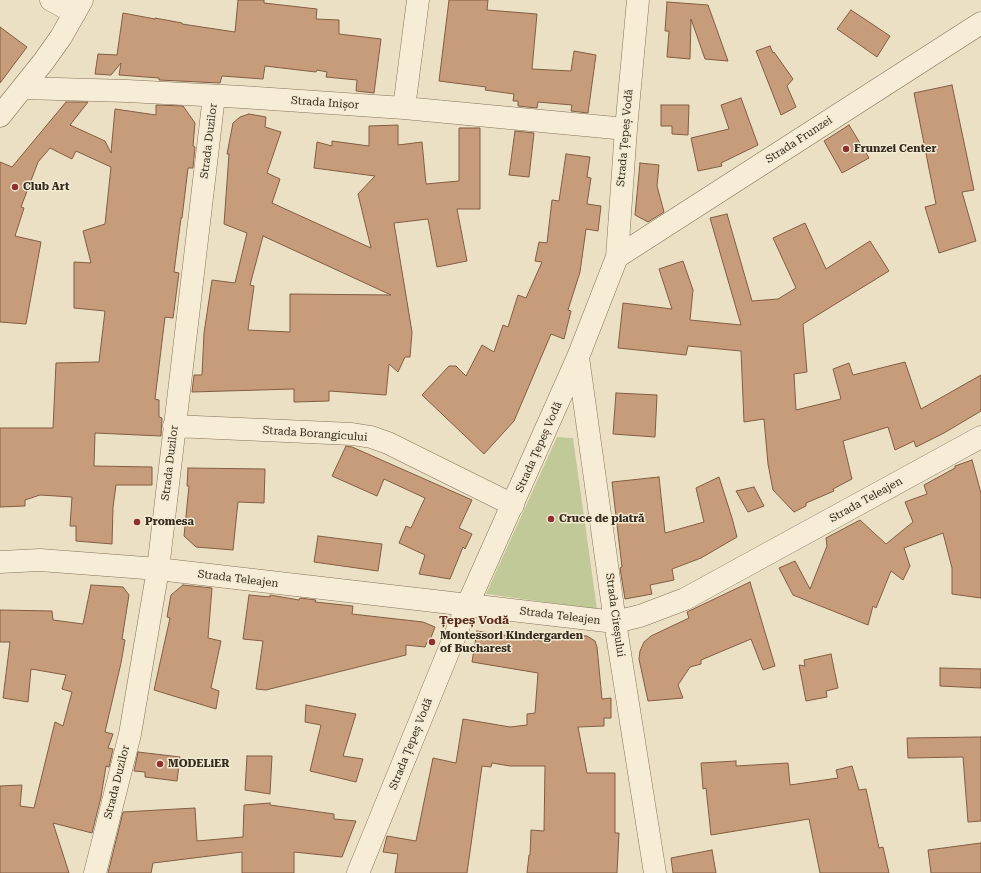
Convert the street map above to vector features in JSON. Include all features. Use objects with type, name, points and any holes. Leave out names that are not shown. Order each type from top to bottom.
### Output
[{"type":"street","points":[[0,116],[61,37],[78,7],[51,0]]},
{"type":"street","points":[[404,108],[418,0]]},
{"type":"street","name":"Strada Țepeș Vodă","points":[[358,873],[467,606],[578,357],[617,257],[626,130],[638,0]]},
{"type":"street","name":"Strada Frunzei","points":[[617,257],[981,24]]},
{"type":"street","name":"Strada Inișor","points":[[23,88],[214,96],[404,108],[626,130]]},
{"type":"street","name":"Strada Duzilor","points":[[95,873],[130,734],[158,569],[214,96]]},
{"type":"street","name":"Strada Cireșului","points":[[578,357],[615,622],[655,873]]},
{"type":"street","name":"Strada Borangicului","points":[[174,426],[352,434],[371,438],[388,443],[513,505]]},
{"type":"street","name":"Strada Teleajen","points":[[0,562],[40,560],[158,569],[615,622],[640,616],[685,599],[981,437]]},
{"type":"green space","points":[[557,437],[573,438],[597,609],[486,594]]},
{"type":"building","points":[[238,0],[264,0],[264,3],[317,9],[316,19],[339,20],[339,34],[381,39],[374,93],[356,91],[357,80],[326,77],[327,72],[265,66],[263,79],[222,76],[220,83],[159,80],[159,78],[119,75],[121,63],[111,75],[95,74],[98,54],[117,55],[123,13],[235,32]]},
{"type":"building","points":[[449,0],[488,0],[487,10],[537,14],[532,69],[571,71],[574,51],[596,55],[588,113],[571,111],[572,105],[538,102],[537,108],[518,106],[518,101],[513,101],[514,94],[485,90],[486,87],[439,81]]},
{"type":"building","points":[[667,2],[708,5],[728,61],[705,59],[691,19],[690,59],[667,57],[669,31],[665,31]]},
{"type":"building","points":[[851,10],[890,36],[877,57],[837,29]]},
{"type":"building","points":[[0,27],[27,47],[0,83]]},
{"type":"building","points":[[770,46],[773,53],[774,52],[793,79],[787,86],[796,107],[781,115],[756,51]]},
{"type":"building","points":[[952,85],[974,190],[962,192],[976,241],[939,253],[925,207],[936,204],[914,93]]},
{"type":"building","points":[[741,98],[758,145],[721,163],[722,166],[698,171],[691,138],[729,129],[721,105]]},
{"type":"building","points":[[66,102],[88,102],[70,125],[105,141],[111,153],[115,109],[156,115],[156,105],[183,106],[195,123],[193,168],[188,168],[174,272],[179,273],[173,318],[165,317],[155,399],[159,400],[159,417],[162,418],[161,436],[95,433],[94,466],[152,467],[152,485],[116,485],[113,507],[112,544],[76,541],[76,526],[70,526],[72,497],[40,495],[25,500],[25,506],[0,507],[0,428],[53,428],[56,363],[99,362],[105,311],[74,308],[74,262],[91,263],[83,231],[105,224],[111,167],[76,151],[72,159],[50,148],[38,162],[21,207],[24,208],[15,236],[41,242],[26,324],[0,322],[0,162],[12,167]]},
{"type":"building","points":[[661,105],[689,105],[688,135],[672,134],[672,126],[661,126]]},
{"type":"building","points":[[249,114],[266,117],[265,127],[281,132],[267,173],[280,179],[272,203],[371,248],[358,194],[375,176],[314,168],[317,142],[332,146],[332,141],[369,146],[369,126],[398,125],[398,145],[422,142],[426,184],[459,181],[459,128],[480,128],[480,209],[457,209],[467,261],[437,267],[428,219],[394,223],[412,332],[410,357],[405,357],[398,372],[389,364],[386,395],[329,391],[329,401],[294,402],[294,389],[192,392],[194,375],[202,375],[204,333],[212,280],[235,283],[247,233],[224,224],[229,154],[227,154],[233,123],[240,117]],"holes":[[[263,236],[391,295],[290,294],[290,332],[248,330],[254,286],[250,285]]]},
{"type":"building","name":"Frunzei Center","points":[[849,125],[869,158],[842,173],[824,141]]},
{"type":"building","points":[[515,131],[534,133],[529,177],[509,175]]},
{"type":"building","points":[[566,154],[590,157],[587,177],[591,178],[587,204],[601,206],[598,231],[586,229],[580,272],[568,310],[571,311],[564,339],[551,334],[514,421],[484,454],[422,395],[449,366],[456,366],[466,376],[482,345],[494,352],[503,325],[508,327],[518,295],[526,298],[542,262],[535,261],[539,242],[547,243],[552,200],[559,201]]},
{"type":"building","points":[[640,163],[659,165],[657,186],[664,212],[648,222],[635,215]]},
{"type":"building","points":[[727,214],[752,301],[778,299],[796,288],[773,238],[805,223],[826,269],[870,241],[889,271],[803,324],[807,372],[794,374],[796,410],[841,399],[833,369],[849,363],[853,375],[905,362],[921,409],[981,375],[981,411],[944,433],[916,447],[914,441],[895,450],[888,427],[843,441],[852,479],[833,489],[834,491],[806,503],[806,506],[794,512],[773,490],[768,464],[764,419],[744,422],[741,351],[688,346],[686,355],[618,348],[623,303],[672,309],[659,269],[683,261],[693,290],[690,320],[741,325],[710,218]]},
{"type":"building","points":[[616,393],[657,395],[655,437],[613,434]]},
{"type":"building","points":[[346,446],[352,447],[472,500],[459,528],[472,534],[465,549],[463,547],[450,579],[419,574],[425,555],[399,543],[406,526],[411,528],[425,498],[384,479],[377,496],[332,476]]},
{"type":"building","points":[[972,460],[981,493],[981,598],[952,594],[952,568],[943,533],[904,548],[910,566],[903,580],[891,571],[876,608],[873,606],[868,625],[793,595],[779,568],[795,561],[810,589],[827,546],[826,538],[860,520],[886,544],[913,522],[905,502],[927,494],[924,485],[955,468],[955,466]]},
{"type":"building","points":[[188,468],[265,469],[264,503],[238,502],[233,550],[196,547],[184,536],[189,486],[187,486]]},
{"type":"building","points":[[659,477],[665,533],[704,522],[696,488],[719,477],[737,537],[701,558],[672,569],[674,580],[650,585],[652,594],[625,599],[620,568],[622,567],[612,482]]},
{"type":"building","points":[[754,487],[764,506],[748,512],[736,491]]},
{"type":"building","points":[[318,536],[382,544],[378,571],[314,562]]},
{"type":"building","points":[[750,582],[775,666],[763,670],[751,639],[701,660],[701,664],[690,667],[678,685],[683,698],[648,701],[639,659],[640,651],[644,642],[651,636],[689,618],[687,612]]},
{"type":"building","points":[[91,585],[123,587],[129,595],[122,639],[125,640],[121,663],[105,732],[113,734],[108,748],[113,749],[109,767],[106,766],[101,797],[92,833],[53,823],[69,873],[0,873],[0,786],[22,785],[20,806],[34,808],[55,722],[63,726],[72,692],[62,689],[66,675],[31,669],[28,702],[3,698],[10,642],[0,642],[0,610],[52,611],[53,620],[83,624]]},
{"type":"building","points":[[183,585],[212,588],[208,638],[221,641],[211,688],[219,691],[216,709],[154,690],[170,618],[167,617],[171,595]]},
{"type":"building","points":[[249,595],[270,597],[270,595],[299,600],[300,598],[316,600],[315,602],[353,606],[352,614],[423,622],[435,627],[429,643],[427,642],[425,647],[406,645],[406,655],[266,690],[256,689],[263,641],[243,639]]},
{"type":"building","points":[[477,631],[541,641],[542,634],[587,636],[595,641],[597,647],[602,699],[611,698],[611,718],[604,718],[604,726],[578,727],[587,773],[615,773],[615,833],[619,833],[617,873],[527,873],[530,855],[531,830],[544,831],[545,766],[510,766],[492,763],[491,767],[482,766],[467,873],[395,873],[398,854],[383,852],[387,836],[416,841],[433,758],[456,763],[463,719],[510,727],[527,725],[527,714],[535,713],[538,673],[472,662]]},
{"type":"building","points":[[831,654],[838,688],[826,691],[827,697],[806,701],[799,665],[805,666],[804,660]]},
{"type":"building","points":[[940,668],[981,669],[981,688],[940,686]]},
{"type":"building","points":[[306,705],[356,714],[343,756],[363,759],[356,782],[310,771],[321,725],[305,722]]},
{"type":"building","points":[[981,737],[981,821],[968,822],[963,757],[908,758],[907,738]]},
{"type":"building","name":"MODELiER","points":[[138,752],[180,757],[177,781],[145,777],[145,772],[134,771]]},
{"type":"building","points":[[247,756],[272,756],[270,794],[245,790]]},
{"type":"building","points":[[736,761],[736,766],[788,763],[790,785],[838,778],[836,770],[852,766],[859,790],[866,789],[879,848],[883,847],[889,873],[820,873],[809,819],[711,835],[706,788],[703,789],[701,763]]},
{"type":"building","points":[[270,803],[270,805],[334,814],[334,819],[356,821],[342,857],[294,852],[294,873],[242,873],[242,852],[153,863],[151,873],[108,873],[123,812],[195,808],[197,841],[243,837],[244,805]]},
{"type":"building","points":[[981,843],[981,873],[931,873],[928,850]]},
{"type":"building","points":[[712,850],[716,873],[673,873],[671,858]]},
{"type":"place","name":"Frunzei Center","points":[[846,149]]},
{"type":"place","name":"Club Art","points":[[15,187]]},
{"type":"place","name":"Cruce de piatră","points":[[551,519]]},
{"type":"place","name":"Promesa","points":[[137,522]]},
{"type":"place","name":"Montessori Kindergarden of Bucharest","points":[[432,642]]},
{"type":"place","name":"MODELiER","points":[[160,764]]},
{"type":"district","name":"Țepeș Vodă","points":[[474,620]]}]
